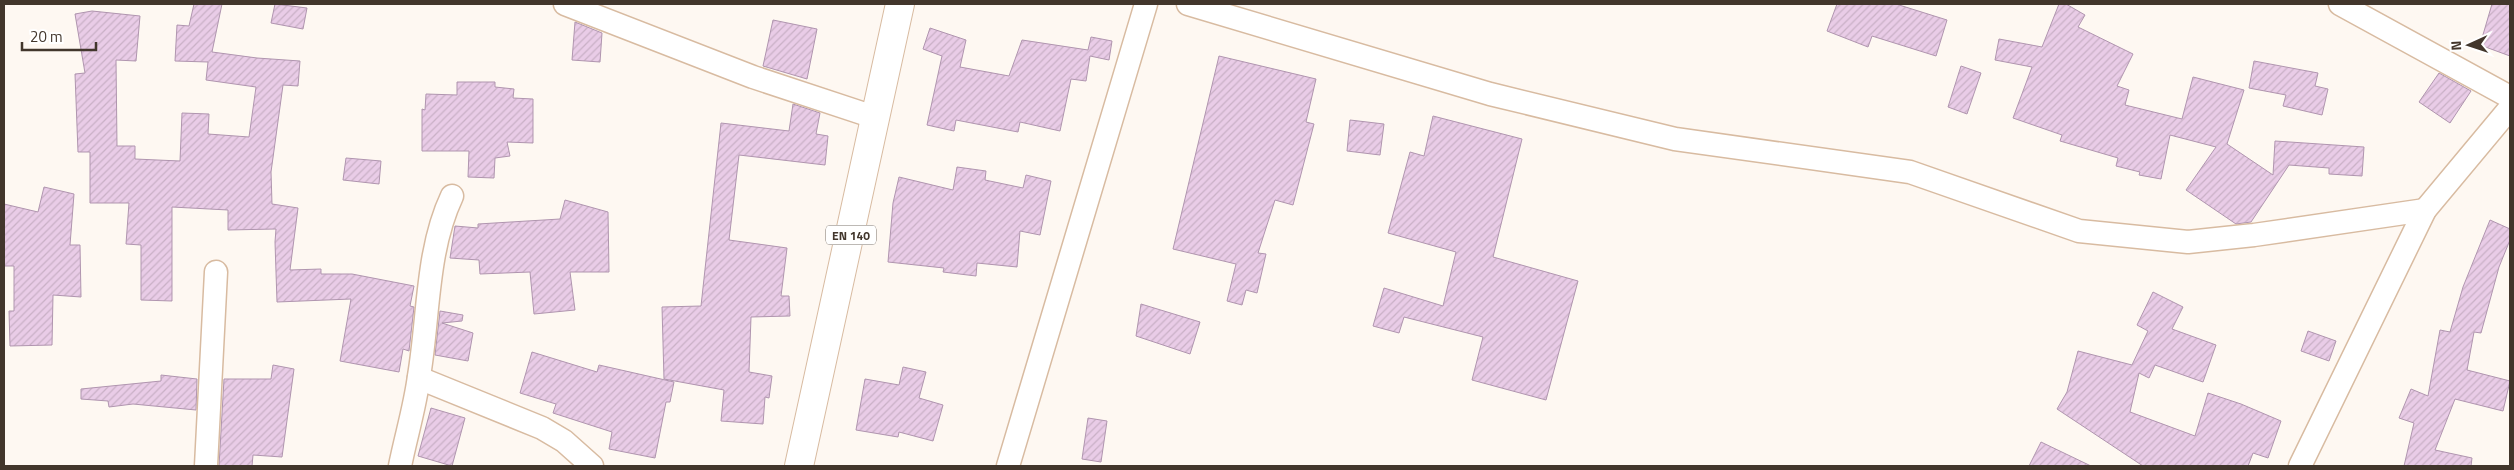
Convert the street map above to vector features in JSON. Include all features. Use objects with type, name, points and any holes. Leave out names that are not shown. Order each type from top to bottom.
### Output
[{"type":"main road","name":"EN 140","points":[[799,466],[877,118],[900,4]]},
{"type":"street","points":[[565,4],[753,76],[877,118]]},
{"type":"street","points":[[1008,466],[1146,4]]},
{"type":"street","points":[[1188,4],[1490,94],[1675,139],[1910,172],[2079,232],[2188,242],[2254,235],[2425,210]]},
{"type":"street","points":[[2340,4],[2510,97]]},
{"type":"street","points":[[2300,466],[2425,210],[2510,108]]},
{"type":"street","points":[[400,466],[419,378],[434,262],[443,215],[452,196]]},
{"type":"street","points":[[206,466],[216,272]]},
{"type":"street","points":[[419,378],[542,428],[564,441],[592,466]]},
{"type":"building","points":[[194,4],[222,4],[212,52],[300,61],[298,86],[283,85],[271,172],[272,204],[298,208],[290,270],[321,269],[321,274],[352,274],[414,286],[410,306],[414,307],[409,351],[403,349],[399,372],[340,361],[351,299],[277,302],[276,229],[228,230],[228,210],[172,207],[172,301],[141,300],[141,245],[126,244],[129,203],[90,203],[90,152],[78,152],[75,74],[85,73],[75,14],[92,11],[140,16],[136,61],[116,60],[117,146],[135,146],[135,159],[180,161],[182,113],[209,114],[208,134],[249,137],[256,87],[206,80],[208,62],[175,61],[177,25],[189,26]]},
{"type":"building","points":[[275,4],[307,8],[303,29],[271,23]]},
{"type":"building","points":[[1837,4],[1896,4],[1947,20],[1936,56],[1872,36],[1868,47],[1827,31]]},
{"type":"building","points":[[2059,4],[2066,4],[2085,15],[2078,27],[2133,54],[2117,86],[2129,90],[2125,105],[2182,119],[2193,77],[2244,90],[2227,144],[2273,175],[2275,141],[2364,147],[2362,176],[2329,174],[2329,168],[2289,165],[2251,222],[2236,224],[2186,190],[2216,147],[2170,135],[2161,179],[2139,175],[2140,172],[2116,166],[2118,158],[2060,141],[2062,135],[2013,118],[2032,67],[1995,60],[1999,39],[2042,47]]},
{"type":"building","points":[[2492,4],[2510,4],[2510,56],[2480,45]]},
{"type":"building","points":[[773,20],[817,29],[807,79],[763,66]]},
{"type":"building","points":[[575,22],[602,33],[600,62],[572,60]]},
{"type":"building","points":[[930,28],[966,40],[960,67],[1009,76],[1022,40],[1088,50],[1091,37],[1112,41],[1109,60],[1090,56],[1086,81],[1071,79],[1060,131],[1020,122],[1018,132],[956,120],[954,131],[927,125],[942,56],[923,49]]},
{"type":"building","points":[[1219,56],[1316,79],[1306,122],[1314,124],[1293,205],[1275,200],[1258,253],[1266,254],[1257,293],[1246,290],[1242,305],[1227,301],[1236,264],[1173,249]]},
{"type":"building","points":[[2254,61],[2318,73],[2315,86],[2328,89],[2322,115],[2283,106],[2286,95],[2249,88]]},
{"type":"building","points":[[1961,66],[1981,73],[1967,114],[1948,107]]},
{"type":"building","points":[[2439,73],[2471,91],[2450,123],[2419,102]]},
{"type":"building","points":[[457,82],[495,82],[495,87],[514,89],[513,98],[533,99],[533,143],[507,142],[510,156],[495,158],[494,178],[468,177],[469,151],[422,151],[422,109],[425,110],[426,94],[457,95]]},
{"type":"building","points":[[793,104],[820,113],[816,134],[828,136],[825,165],[739,155],[729,240],[787,248],[781,296],[789,296],[790,316],[751,317],[749,372],[772,376],[769,398],[765,397],[763,424],[721,421],[724,390],[664,379],[662,307],[701,306],[721,123],[789,131]]},
{"type":"building","points":[[1433,116],[1522,139],[1493,257],[1578,281],[1546,400],[1472,380],[1483,337],[1404,317],[1399,333],[1373,326],[1384,288],[1443,306],[1456,252],[1388,233],[1410,152],[1424,156]]},
{"type":"building","points":[[1350,120],[1384,124],[1380,155],[1347,151]]},
{"type":"building","points":[[346,158],[381,161],[379,184],[343,180]]},
{"type":"building","points":[[957,167],[986,171],[985,180],[1023,188],[1026,175],[1051,181],[1040,235],[1020,231],[1017,267],[977,263],[976,276],[943,272],[944,268],[888,262],[893,203],[899,177],[953,190]]},
{"type":"building","points":[[44,187],[74,194],[70,245],[80,245],[81,297],[53,295],[52,345],[10,346],[9,311],[14,311],[14,266],[4,266],[4,204],[38,212]]},
{"type":"building","points":[[565,200],[608,212],[609,272],[570,272],[575,310],[534,314],[530,272],[480,274],[479,260],[450,258],[455,226],[478,228],[478,224],[560,219]]},
{"type":"building","points":[[2490,220],[2510,229],[2510,240],[2499,267],[2481,333],[2474,332],[2467,370],[2510,381],[2503,411],[2455,399],[2435,450],[2472,458],[2471,466],[2404,466],[2414,423],[2399,418],[2411,389],[2428,396],[2440,330],[2450,332],[2463,287]]},
{"type":"building","points":[[2153,292],[2183,307],[2172,329],[2216,345],[2203,382],[2155,365],[2149,378],[2139,373],[2130,412],[2195,436],[2208,393],[2241,404],[2281,421],[2268,458],[2253,453],[2248,466],[2143,466],[2057,409],[2067,392],[2078,351],[2132,365],[2148,331],[2137,325]]},
{"type":"building","points":[[1141,304],[1200,322],[1190,354],[1136,336]]},
{"type":"building","points":[[440,311],[463,315],[462,321],[442,323],[473,333],[468,361],[435,355]]},
{"type":"building","points":[[2308,331],[2336,341],[2329,361],[2301,351]]},
{"type":"building","points":[[532,352],[597,372],[599,365],[674,382],[670,402],[666,402],[655,458],[609,449],[612,432],[553,413],[556,404],[520,393]]},
{"type":"building","points":[[273,365],[294,369],[282,457],[253,455],[252,466],[219,466],[224,379],[271,379]]},
{"type":"building","points":[[903,367],[926,372],[919,398],[943,405],[933,441],[899,432],[898,437],[856,430],[865,379],[899,385]]},
{"type":"building","points":[[161,375],[197,379],[196,410],[133,404],[109,407],[108,401],[81,399],[81,389],[161,381]]},
{"type":"building","points":[[431,408],[465,418],[452,466],[418,456]]},
{"type":"building","points":[[1088,418],[1107,421],[1101,462],[1082,459]]},
{"type":"building","points":[[2041,442],[2091,466],[2029,466]]}]
